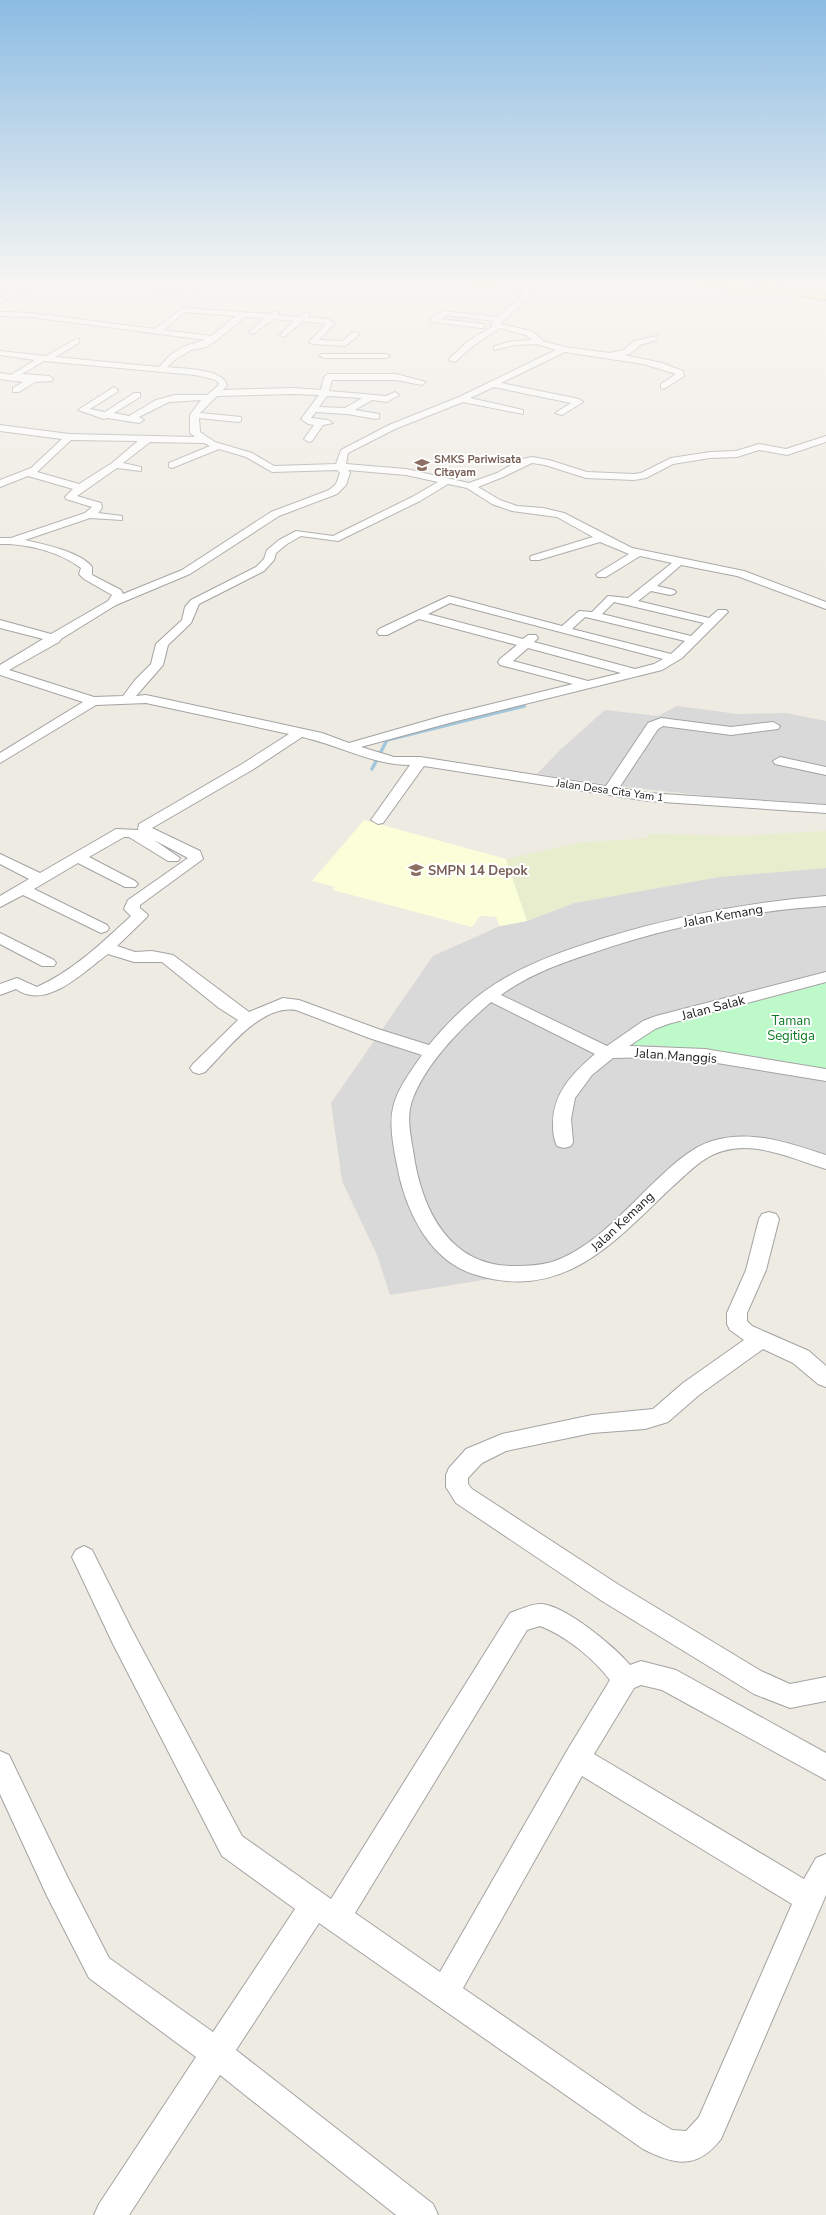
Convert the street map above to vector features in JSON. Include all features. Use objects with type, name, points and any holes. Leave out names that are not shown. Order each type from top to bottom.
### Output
[{"type":"street","points":[[16,390],[25,384]]},
{"type":"street","points":[[223,384],[223,386],[212,395],[194,415],[195,434],[203,440],[249,455],[268,468],[277,470],[361,466],[406,472],[470,486],[496,502],[516,510],[543,511],[560,515],[622,548],[638,553],[740,574],[826,606]]},
{"type":"street","points":[[309,439],[324,423],[306,419],[325,390],[325,384]]},
{"type":"street","points":[[325,390],[387,399],[397,391],[388,386],[391,384]]},
{"type":"street","points":[[340,467],[343,454],[350,447],[493,384]]},
{"type":"street","points":[[496,384],[579,402],[559,414]]},
{"type":"street","points":[[183,396],[195,386]]},
{"type":"street","points":[[114,390],[82,410],[104,416],[134,420],[161,400],[183,396],[325,390],[357,387]]},
{"type":"street","points":[[346,411],[382,389]]},
{"type":"street","points":[[104,416],[137,396]]},
{"type":"street","points":[[462,399],[520,412]]},
{"type":"street","points":[[313,409],[346,411],[376,416]]},
{"type":"street","points":[[194,415],[238,419]]},
{"type":"street","points":[[1,429],[69,437],[203,440]]},
{"type":"street","points":[[0,484],[28,473],[41,464],[56,446],[69,437]]},
{"type":"street","points":[[766,447],[771,437]]},
{"type":"street","points":[[13,541],[89,515],[97,508],[97,505],[70,497],[80,488],[115,465],[146,439]]},
{"type":"street","points":[[470,486],[500,475],[528,460],[539,460],[586,475],[634,477],[643,476],[671,461],[687,460],[710,455],[737,454],[751,449],[766,447],[787,452],[826,439]]},
{"type":"street","points":[[172,465],[219,446]]},
{"type":"street","points":[[115,465],[138,469]]},
{"type":"street","points":[[0,670],[55,639],[112,603],[186,572],[249,533],[275,514],[327,495],[338,489],[344,482],[345,473],[340,467]]},
{"type":"street","points":[[28,473],[65,482],[80,488]]},
{"type":"street","points":[[128,698],[139,683],[158,665],[162,644],[188,621],[191,607],[195,602],[260,569],[269,560],[271,552],[283,542],[300,532],[334,539],[416,499],[446,481]]},
{"type":"street","points":[[89,515],[118,518]]},
{"type":"street","points":[[249,533],[283,542]]},
{"type":"street","points":[[535,558],[602,538]]},
{"type":"street","points":[[0,541],[13,541],[65,554],[84,563],[87,567],[86,574],[88,577],[117,592],[118,595],[112,603]]},
{"type":"street","points":[[602,575],[638,553]]},
{"type":"street","points":[[630,602],[676,565]]},
{"type":"street","points":[[782,589],[804,583]]},
{"type":"street","points":[[649,587],[670,592]]},
{"type":"street","points":[[383,632],[449,598],[673,658]]},
{"type":"street","points":[[594,616],[612,598],[712,622]]},
{"type":"street","points":[[348,747],[448,719],[658,667],[673,658],[694,640],[722,612]]},
{"type":"street","points":[[564,630],[583,613],[694,640]]},
{"type":"street","points":[[418,615],[636,672]]},
{"type":"street","points":[[0,624],[55,639]]},
{"type":"street","points":[[549,626],[525,643],[504,662],[589,684]]},
{"type":"street","points":[[0,670],[93,701]]},
{"type":"street","name":"Jalan Desa Cita Yam 1","points":[[93,701],[128,698],[146,699],[322,737],[372,756],[394,761],[420,761],[610,791],[726,804],[826,810]]},
{"type":"street","points":[[0,759],[93,701]]},
{"type":"street","points":[[610,791],[653,726],[661,722],[731,731],[773,726]]},
{"type":"street","points":[[0,990],[17,983],[34,992],[41,991],[67,976],[106,948],[139,917],[140,915],[132,909],[133,903],[196,859],[195,854],[145,830],[144,827],[247,766],[299,733]]},
{"type":"street","points":[[378,820],[420,761]]},
{"type":"street","points":[[780,761],[826,771]]},
{"type":"street","points":[[0,902],[121,832],[133,833],[173,858]]},
{"type":"street","points":[[78,857],[130,884]]},
{"type":"street","points":[[0,858],[40,879]]},
{"type":"street","points":[[23,889],[101,928]]},
{"type":"street","name":"Jalan Kemang","points":[[825,1158],[751,1143],[734,1142],[719,1145],[704,1152],[688,1163],[584,1256],[564,1267],[542,1273],[521,1275],[478,1269],[456,1258],[438,1243],[407,1176],[400,1116],[408,1090],[432,1052],[489,995],[511,981],[557,959],[650,929],[721,914],[826,901]]},
{"type":"street","points":[[0,938],[48,963]]},
{"type":"street","points":[[106,948],[134,957],[152,956],[168,958],[225,1004],[248,1019]]},
{"type":"street","name":"Jalan Salak","points":[[608,1053],[649,1025],[662,1020],[826,977]]},
{"type":"street","points":[[489,995],[608,1053],[578,1078],[562,1107],[560,1127],[564,1142]]},
{"type":"street","points":[[198,1068],[248,1019],[282,1003],[299,1004],[375,1034],[432,1052]]},
{"type":"street","name":"Jalan Manggis","points":[[608,1053],[652,1051],[678,1053],[751,1062],[826,1075]]},
{"type":"street","points":[[769,1219],[756,1270],[737,1313],[736,1321],[741,1329],[760,1340],[801,1357],[826,1378]]},
{"type":"street","points":[[760,1340],[691,1389],[660,1416],[645,1420],[592,1424],[502,1443],[474,1456],[457,1475],[457,1487],[464,1496],[648,1618],[757,1682],[786,1696],[799,1696],[816,1690],[826,1689]]},
{"type":"street","points":[[84,1557],[126,1643],[232,1846],[631,2123],[672,2146],[683,2148],[696,2143],[710,2128],[809,1898],[826,1868]]},
{"type":"street","points":[[110,2215],[216,2053],[325,1911],[519,1621],[540,1615],[558,1622],[611,1661],[625,1679]]},
{"type":"street","points":[[444,1993],[577,1758],[625,1679],[641,1673],[666,1679],[826,1767]]},
{"type":"street","points":[[577,1758],[809,1898]]},
{"type":"street","points":[[0,1764],[57,1886],[99,1968],[216,2053],[422,2215]]},
{"type":"shaded area","points":[[677,706],[738,714],[786,713],[826,721],[826,804],[709,796],[617,786],[537,774],[560,750],[605,710],[658,716]]},
{"type":"shaded area","name":"SMPN 14 Depok","points":[[364,820],[506,859],[527,921],[500,926],[496,917],[480,916],[472,927],[333,890],[335,887],[312,881]]},
{"type":"shaded area","points":[[826,831],[826,868],[719,877],[574,903],[527,921],[506,859],[578,843],[648,838],[649,834],[742,836]]},
{"type":"shaded area","points":[[808,868],[826,868],[826,1166],[737,1145],[710,1148],[578,1258],[540,1271],[390,1295],[377,1255],[342,1181],[331,1103],[433,956],[500,926],[527,921],[574,903],[719,877]]},
{"type":"green space","name":"Taman Segitiga","points":[[826,983],[826,1069],[761,1057],[653,1045],[637,1046],[632,1044],[634,1040],[655,1024],[758,1001]]},
{"type":"waterway","points":[[372,769],[387,740],[524,706]]},
{"type":"place","name":"SMKS Pariwisata Citayam","points":[[422,465]]},
{"type":"place","name":"SMPN 14 Depok","points":[[416,870]]}]
